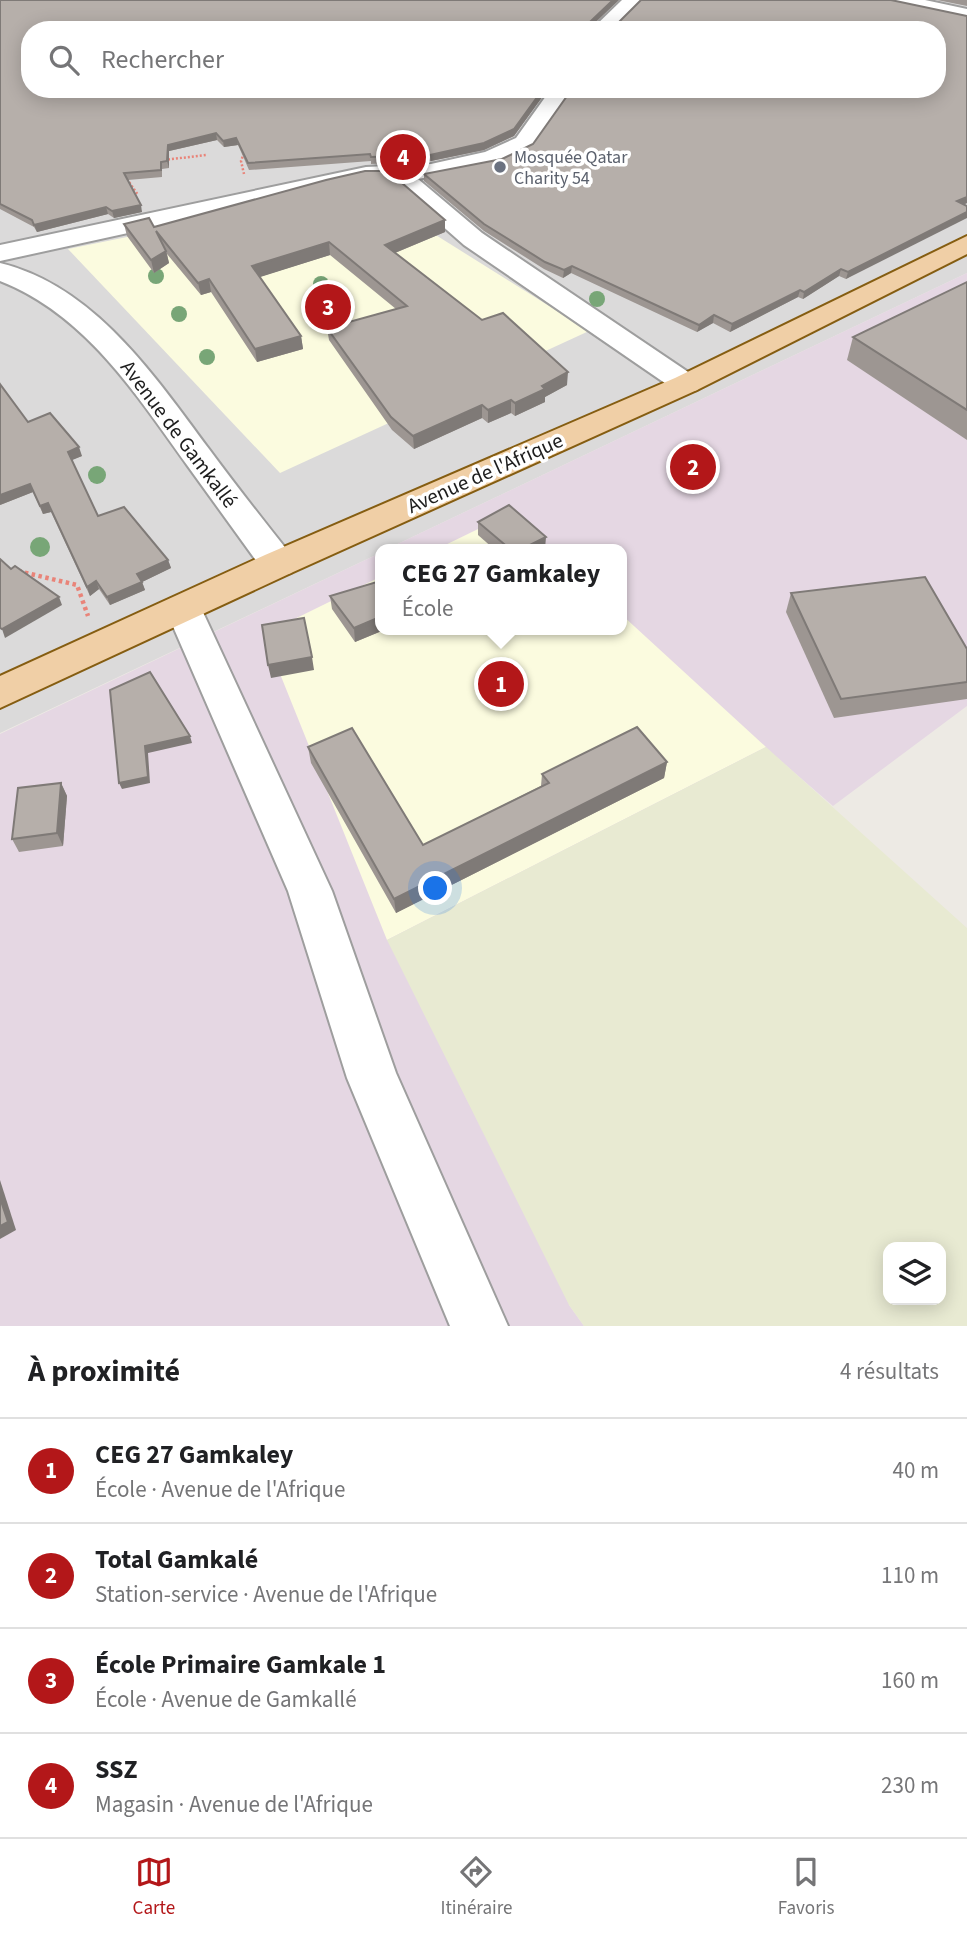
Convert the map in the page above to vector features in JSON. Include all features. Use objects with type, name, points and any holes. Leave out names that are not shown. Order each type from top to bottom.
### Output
[{"type":"main road","name":"Avenue de l'Afrique","points":[[0,693],[278,564],[686,384],[967,244]]},
{"type":"street","points":[[611,21],[634,0]]},
{"type":"street","points":[[897,0],[967,15]]},
{"type":"street","points":[[0,253],[366,174],[431,171],[506,153],[524,143],[556,98]]},
{"type":"street","points":[[397,174],[473,239],[686,384]]},
{"type":"street","name":"Avenue de Gamkallé","points":[[0,271],[39,288],[83,321],[128,364],[278,564]]},
{"type":"street","points":[[183,608],[310,891],[372,1077],[479,1326]]},
{"type":"path","points":[[248,199],[241,156],[251,148]]},
{"type":"path","points":[[152,161],[206,155]]},
{"type":"path","points":[[120,171],[159,219]]},
{"type":"path","points":[[13,570],[76,585],[99,646]]},
{"type":"shaded area","points":[[0,0],[967,0],[967,273],[398,544],[375,544],[375,555],[0,733]]},
{"type":"shaded area","points":[[270,208],[407,217],[589,331],[280,473],[68,249]]},
{"type":"shaded area","points":[[967,273],[967,706],[833,806],[766,748],[569,1305],[584,1326],[0,1326],[0,734],[375,555],[375,635],[627,635],[627,544],[398,544]]},
{"type":"shaded area","points":[[511,513],[545,544],[447,544]]},
{"type":"shaded area","points":[[375,579],[375,635],[627,635],[627,620],[766,747],[387,940],[264,634]]},
{"type":"shaded area","points":[[766,747],[967,928],[967,1326],[584,1326],[569,1305],[387,940]]},
{"type":"building","points":[[0,0],[613,0],[591,21],[21,21],[21,98],[536,98],[514,129],[484,143],[430,155],[371,157],[370,154],[248,163],[236,138],[223,141],[216,133],[168,145],[167,161],[161,162],[161,170],[124,173],[141,205],[112,211],[106,207],[34,225],[32,220],[0,204]]},
{"type":"building","points":[[641,0],[891,0],[967,16],[967,197],[957,201],[967,206],[967,212],[848,272],[841,269],[804,292],[800,290],[732,324],[714,315],[699,325],[572,266],[564,270],[545,262],[484,224],[424,174],[502,159],[533,144],[566,98],[946,98],[946,21],[620,21]]},
{"type":"building","points":[[365,171],[388,171],[445,220],[385,245],[482,320],[503,313],[568,372],[542,386],[545,389],[515,403],[511,400],[488,410],[482,405],[413,436],[391,417],[327,328],[407,306],[329,242],[252,266],[301,336],[255,349],[209,279],[198,283],[156,231],[166,251],[151,260],[124,224],[149,218],[154,227]]},
{"type":"building","points":[[967,282],[967,410],[853,337]]},
{"type":"building","points":[[0,384],[28,422],[50,413],[79,447],[68,452],[98,516],[124,507],[168,560],[137,574],[142,582],[107,597],[96,581],[87,587],[48,503],[40,506],[30,484],[0,495]]},
{"type":"building","points":[[509,505],[546,537],[532,544],[504,544],[478,522]]},
{"type":"building","points":[[0,559],[11,569],[15,566],[59,597],[0,628]]},
{"type":"building","points":[[925,577],[967,649],[967,682],[841,699],[791,593]]},
{"type":"building","points":[[375,582],[375,619],[354,628],[330,596]]},
{"type":"building","points":[[304,618],[312,657],[268,665],[262,625]]},
{"type":"building","points":[[150,672],[190,736],[145,746],[148,777],[119,783],[110,690]]},
{"type":"building","points":[[637,727],[667,762],[394,899],[308,747],[352,728],[423,845],[549,783],[542,774]]},
{"type":"building","points":[[61,783],[57,833],[12,839],[18,788]]},
{"type":"building","points":[[0,1198],[8,1222],[0,1226]]},
{"type":"place","name":"SSZ","points":[[403,157]]},
{"type":"place","name":"Mosquée Qatar Charity 54","points":[[500,167]]},
{"type":"place","name":"École Primaire Gamkale 1","points":[[328,307]]},
{"type":"place","name":"Total Gamkalé","points":[[693,467]]},
{"type":"place","name":"CEG 27 Gamkaley","points":[[501,684]]}]
